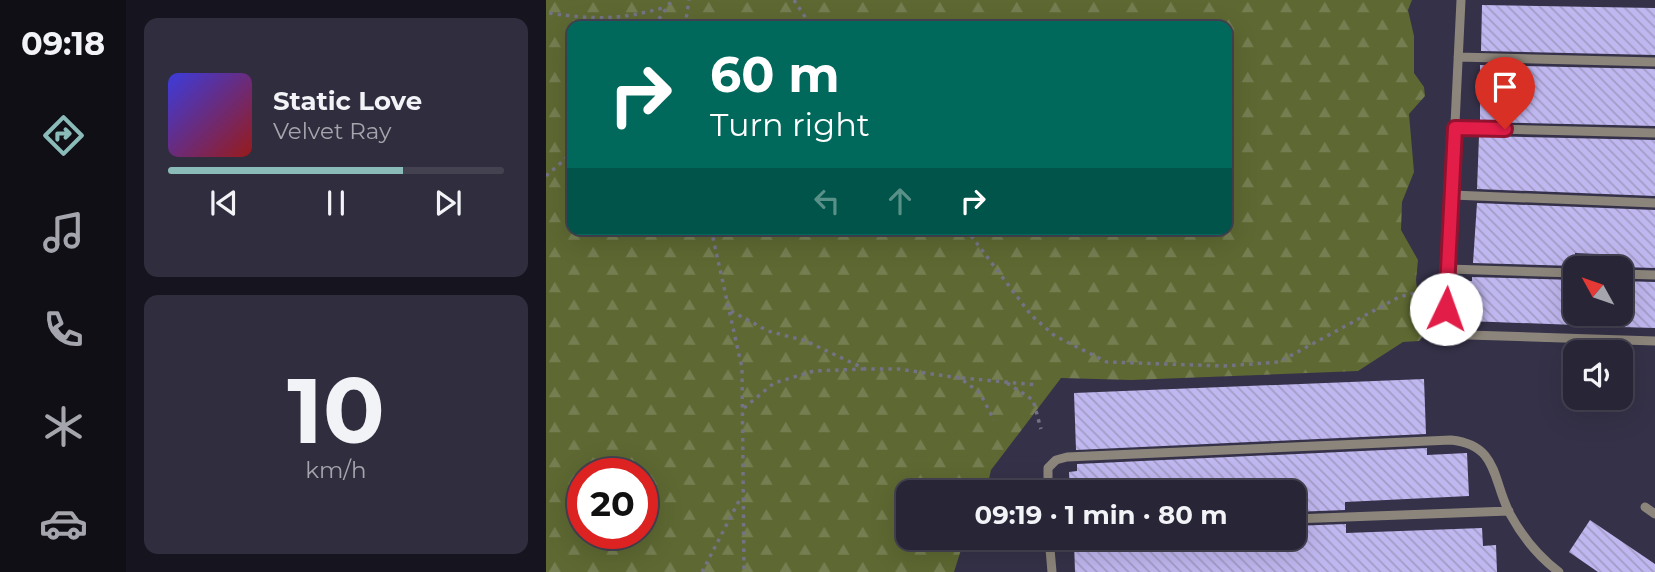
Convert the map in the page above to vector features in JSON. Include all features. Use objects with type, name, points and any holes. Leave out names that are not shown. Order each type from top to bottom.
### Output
[{"type":"lane","points":[[1461,0],[1446,309],[1449,321],[1458,331],[1468,335],[1655,341]]},
{"type":"lane","points":[[1458,57],[1655,62]]},
{"type":"lane","points":[[1455,128],[1655,133]]},
{"type":"lane","points":[[1452,195],[1655,203]]},
{"type":"lane","points":[[1448,269],[1563,273]]},
{"type":"lane","points":[[1633,274],[1655,275]]},
{"type":"lane","points":[[1048,480],[1048,468],[1056,460],[1067,457],[1451,440],[1469,442],[1484,452],[1509,511],[1524,538],[1559,572]]},
{"type":"lane","points":[[1645,507],[1655,514]]},
{"type":"lane","points":[[1306,519],[1509,511]]},
{"type":"lane","points":[[1050,550],[1052,572]]},
{"type":"path","points":[[656,21],[672,0]]},
{"type":"path","points":[[686,21],[689,0]]},
{"type":"path","points":[[794,0],[808,21]]},
{"type":"path","points":[[549,13],[587,19],[626,19],[666,7]]},
{"type":"path","points":[[546,176],[567,157]]},
{"type":"path","points":[[712,235],[742,368],[744,572]]},
{"type":"path","points":[[971,235],[1031,315],[1055,336],[1107,362],[1224,366],[1279,362],[1399,296],[1423,294],[1434,298],[1446,309]]},
{"type":"path","points":[[731,311],[768,331],[806,341],[865,369]]},
{"type":"path","points":[[744,408],[775,383],[814,372],[898,369],[1038,386]]},
{"type":"path","points":[[960,378],[980,393],[994,421]]},
{"type":"path","points":[[1005,382],[1033,400],[1041,429]]},
{"type":"path","points":[[702,572],[742,495]]},
{"type":"green space","points":[[546,0],[1412,0],[1408,10],[1414,36],[1414,73],[1424,87],[1425,96],[1409,114],[1414,172],[1402,202],[1401,230],[1418,260],[1416,280],[1419,307],[1429,324],[1426,333],[1419,341],[1403,342],[1358,371],[1131,380],[1061,378],[991,470],[989,480],[896,480],[896,550],[961,550],[954,572],[546,572]]},
{"type":"building","points":[[1482,5],[1655,8],[1655,55],[1481,51]]},
{"type":"building","points":[[1480,65],[1655,69],[1655,126],[1480,122]]},
{"type":"building","points":[[1479,136],[1655,140],[1655,196],[1477,189]]},
{"type":"building","points":[[1477,203],[1655,210],[1655,268],[1633,267],[1633,256],[1575,253],[1575,256],[1563,256],[1563,266],[1473,263]]},
{"type":"building","points":[[1472,277],[1563,280],[1563,325],[1467,321],[1468,281],[1472,281]]},
{"type":"building","points":[[1633,281],[1655,282],[1655,328],[1620,327],[1633,326]]},
{"type":"building","points":[[1424,379],[1426,434],[1076,450],[1074,393]]},
{"type":"building","points":[[1427,448],[1427,455],[1467,453],[1469,496],[1345,502],[1345,510],[1306,512],[1306,480],[1069,480],[1069,472],[1077,471],[1077,464]]},
{"type":"building","points":[[1590,520],[1655,564],[1655,572],[1598,572],[1569,552]]},
{"type":"building","points":[[1346,524],[1346,533],[1482,528],[1483,546],[1496,545],[1497,572],[1075,572],[1074,550],[1306,550],[1306,526]]},
{"type":"route","points":[[1446,309],[1455,128],[1505,129]]}]
